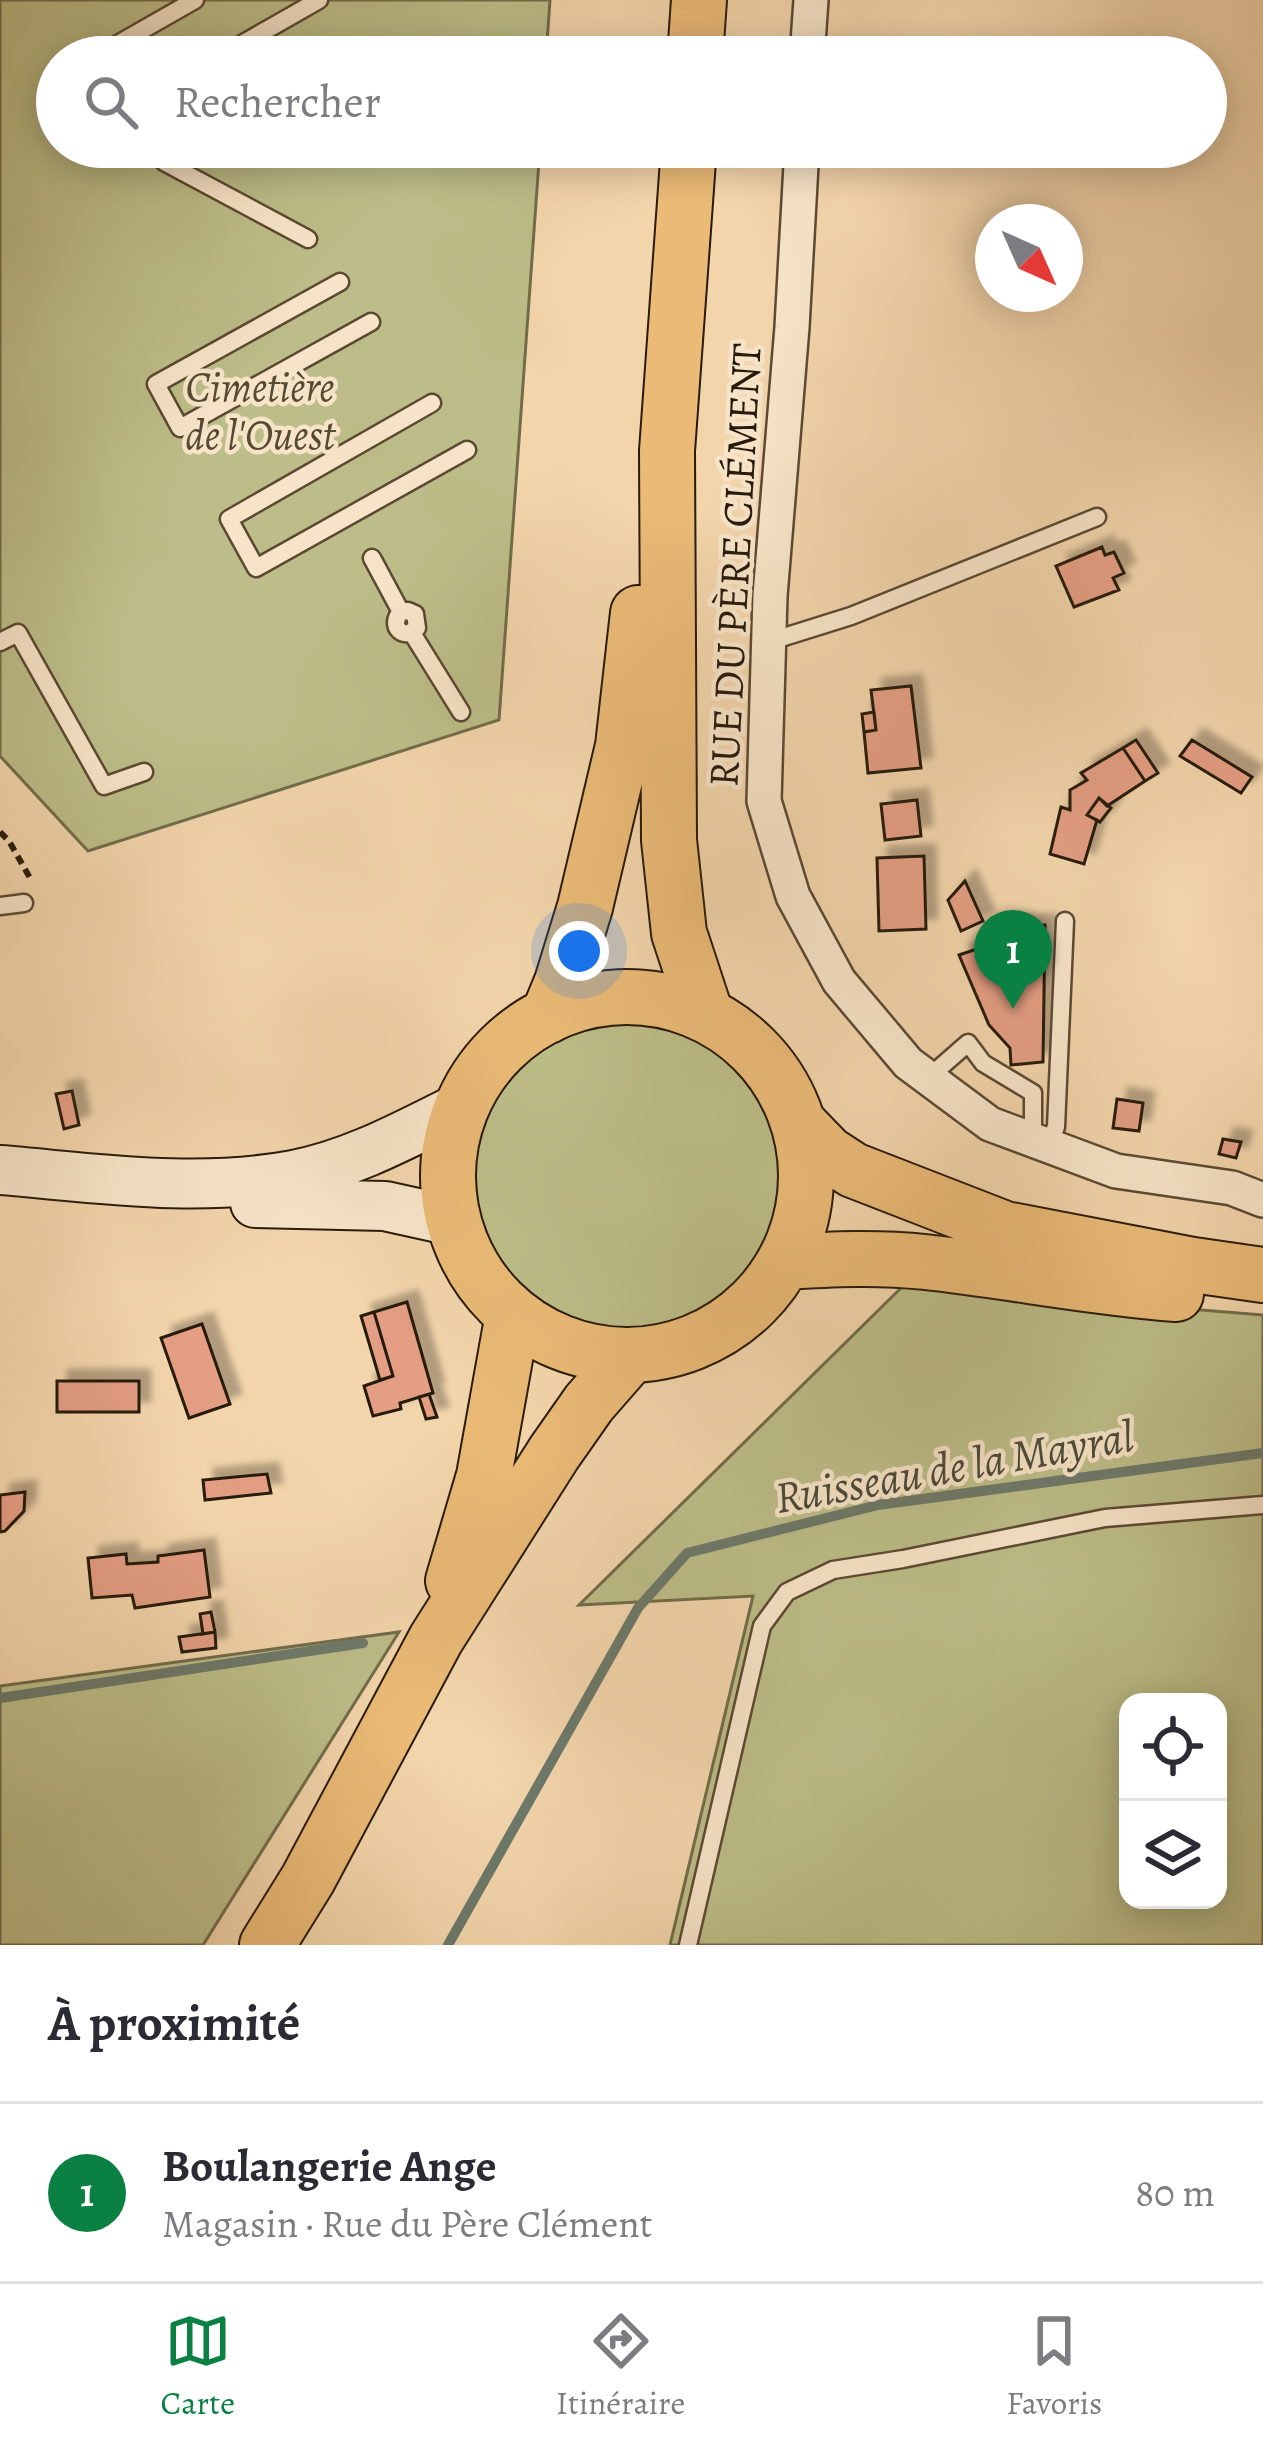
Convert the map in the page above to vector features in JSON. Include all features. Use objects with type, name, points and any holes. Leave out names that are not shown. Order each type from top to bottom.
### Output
[{"type":"main road","points":[[696,36],[699,0]]},
{"type":"main road","points":[[687,168],[667,451],[669,840],[679,933],[706,1015]]},
{"type":"main road","points":[[548,1016],[586,908],[623,746],[640,599],[667,451]]},
{"type":"main road","points":[[602,999],[667,1001],[706,1015],[756,1050],[783,1086],[800,1125],[807,1186],[785,1262],[764,1292],[731,1323],[687,1345],[631,1355],[597,1353],[538,1332],[493,1296],[461,1245],[453,1221],[448,1172],[452,1139],[472,1087],[510,1041],[548,1016],[602,999]]},
{"type":"main road","points":[[0,1170],[229,1184],[296,1174],[369,1152],[463,1106]]},
{"type":"main road","points":[[800,1125],[826,1153],[853,1171],[1005,1229],[1263,1275]]},
{"type":"main road","points":[[0,1189],[176,1204],[385,1205],[453,1221]]},
{"type":"main road","points":[[785,1262],[858,1258],[924,1262],[1136,1292],[1263,1301]]},
{"type":"main road","points":[[436,1639],[484,1476],[513,1314]]},
{"type":"main road","points":[[267,1945],[308,1880],[436,1639],[554,1453],[631,1355]]},
{"type":"street","points":[[808,36],[811,0]]},
{"type":"street","name":"RUE DU PÈRE CLÉMENT","points":[[801,168],[768,642],[764,801],[793,896],[839,981],[908,1063],[990,1124],[1116,1171],[1232,1188],[1263,1200]]},
{"type":"lane","points":[[132,36],[195,0]]},
{"type":"lane","points":[[255,36],[319,0]]},
{"type":"lane","points":[[173,168],[308,239]]},
{"type":"lane","points":[[340,282],[156,384],[180,428],[371,322]]},
{"type":"lane","points":[[432,403],[229,520],[256,568],[466,450]]},
{"type":"lane","points":[[768,642],[851,616],[1097,517]]},
{"type":"lane","points":[[372,558],[401,612],[396,617],[398,631],[412,633],[461,712]]},
{"type":"lane","points":[[0,642],[18,633],[104,786],[144,772]]},
{"type":"lane","points":[[0,906],[24,903]]},
{"type":"lane","points":[[1040,1143],[1056,1127],[1064,921]]},
{"type":"lane","points":[[928,1078],[968,1043],[983,1063],[1033,1093],[1040,1143]]},
{"type":"lane","points":[[688,1945],[762,1626],[787,1592],[833,1570],[1105,1518],[1263,1505]]},
{"type":"path","points":[[0,832],[33,884],[24,903]]},
{"type":"green space","name":"Cimetière de l'Ouest","points":[[0,0],[550,0],[547,36],[36,36],[36,168],[538,168],[499,720],[88,851],[0,756]]},
{"type":"green space","points":[[627,1024],[685,1035],[735,1068],[768,1118],[779,1176],[768,1234],[735,1284],[685,1317],[627,1328],[569,1317],[519,1284],[486,1234],[475,1176],[486,1118],[519,1068],[569,1035]]},
{"type":"green space","points":[[903,1286],[1263,1315],[1263,1945],[670,1945],[753,1596],[579,1605]]},
{"type":"green space","points":[[399,1632],[203,1945],[0,1945],[0,1686]]},
{"type":"building","points":[[1102,547],[1105,555],[1114,552],[1124,573],[1113,578],[1119,590],[1074,607],[1056,566]]},
{"type":"building","points":[[911,686],[921,768],[868,773],[864,732],[876,730],[871,690]]},
{"type":"building","points":[[874,712],[876,730],[864,732],[862,714]]},
{"type":"building","points":[[1136,740],[1158,773],[1145,781],[1123,748]]},
{"type":"building","points":[[1192,740],[1252,777],[1241,793],[1180,756]]},
{"type":"building","points":[[1123,748],[1145,781],[1107,806],[1099,798],[1087,815],[1097,820],[1084,864],[1050,854],[1061,807],[1070,810],[1070,790],[1087,780],[1081,773]]},
{"type":"building","points":[[1099,798],[1111,808],[1100,822],[1087,815]]},
{"type":"building","points":[[917,800],[921,836],[885,840],[881,804]]},
{"type":"building","points":[[924,856],[926,929],[879,931],[877,858]]},
{"type":"building","points":[[965,881],[983,921],[961,931],[948,900]]},
{"type":"building","points":[[1045,925],[1043,1062],[1011,1065],[1010,1048],[989,1025],[959,955],[1010,938],[1010,926]]},
{"type":"building","points":[[72,1091],[79,1125],[64,1129],[56,1094]]},
{"type":"building","points":[[1117,1099],[1143,1103],[1139,1131],[1113,1128]]},
{"type":"building","points":[[1223,1139],[1241,1142],[1236,1158],[1219,1154]]},
{"type":"building","points":[[407,1302],[433,1393],[373,1416],[364,1386],[393,1376],[374,1312]]},
{"type":"building","points":[[374,1312],[393,1376],[380,1380],[361,1316]]},
{"type":"building","points":[[202,1324],[230,1404],[189,1418],[161,1338]]},
{"type":"building","points":[[57,1381],[139,1381],[139,1412],[57,1412]]},
{"type":"building","points":[[429,1394],[437,1417],[426,1419],[419,1397]]},
{"type":"building","points":[[267,1474],[271,1493],[205,1500],[203,1480]]},
{"type":"building","points":[[25,1492],[24,1511],[0,1532],[0,1495]]},
{"type":"building","points":[[204,1550],[210,1597],[135,1608],[132,1595],[92,1598],[88,1558],[126,1554],[127,1564],[158,1562],[158,1556]]},
{"type":"building","points":[[211,1612],[215,1632],[203,1634],[200,1614]]},
{"type":"building","points":[[215,1632],[216,1648],[182,1652],[179,1637]]},
{"type":"waterway","name":"Ruisseau de la Mayral","points":[[448,1945],[638,1608],[687,1553],[878,1505],[1263,1453]]},
{"type":"waterway","points":[[0,1698],[363,1643]]},
{"type":"place","name":"Boulangerie Ange","points":[[1013,1009]]}]
